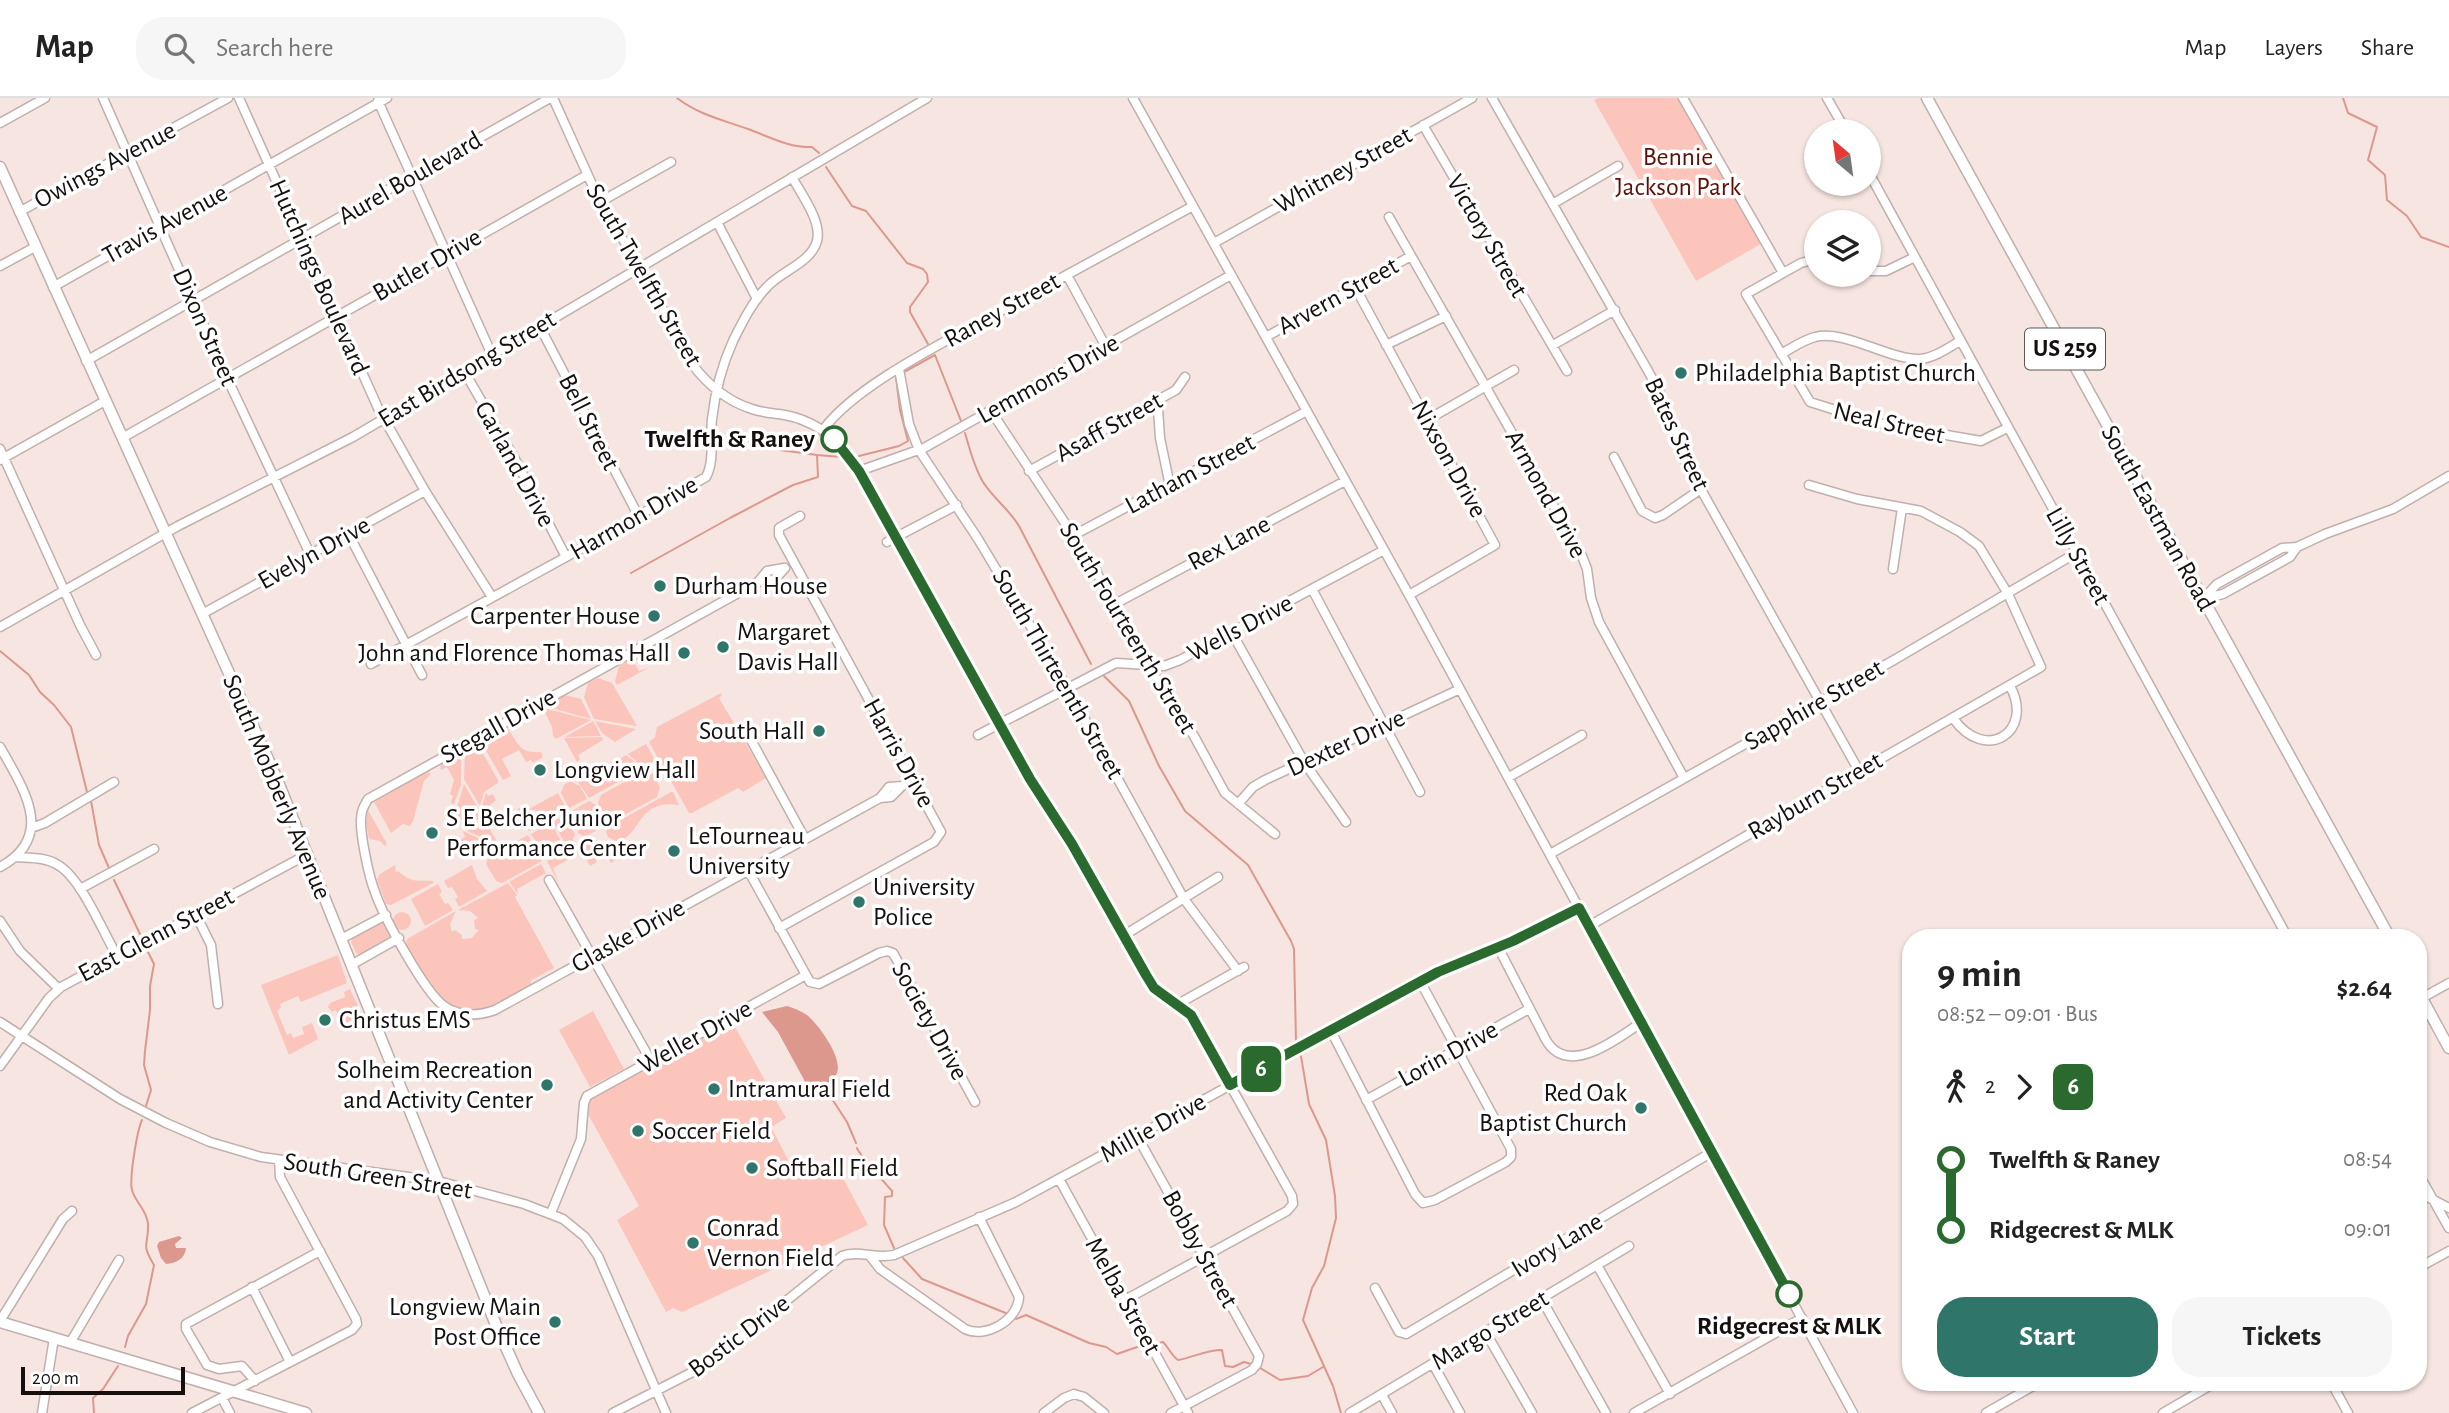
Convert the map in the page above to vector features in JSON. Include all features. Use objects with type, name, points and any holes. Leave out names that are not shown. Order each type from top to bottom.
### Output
[{"type":"main road","name":"South Eastman Road","points":[[1927,98],[2385,929]]},
{"type":"main road","name":"South Mobberly Avenue","points":[[1,171],[308,854],[502,1338],[539,1413]]},
{"type":"main road","points":[[2427,1007],[2449,1048]]},
{"type":"main road","points":[[0,1322],[306,1413]]},
{"type":"street","points":[[0,123],[46,98]]},
{"type":"street","name":"Dixon Street","points":[[103,98],[227,379],[310,554]]},
{"type":"street","name":"Owings Avenue","points":[[19,212],[228,98]]},
{"type":"street","name":"Hutchings Boulevard","points":[[239,98],[384,419],[425,491],[492,597]]},
{"type":"street","name":"Travis Avenue","points":[[53,287],[377,100],[387,98]]},
{"type":"street","name":"South Twelfth Street","points":[[551,98],[600,202],[703,378],[718,391],[750,408],[796,417],[823,430],[841,446],[859,471],[1030,779],[1072,844],[1154,988],[1191,1015],[1292,1196],[1293,1204],[1287,1211],[1204,1257]]},
{"type":"street","name":"Aurel Boulevard","points":[[86,360],[551,98]]},
{"type":"street","name":"East Birdsong Street","points":[[0,627],[165,534],[384,419],[928,98]]},
{"type":"street","points":[[1133,98],[1409,595],[1853,1413]]},
{"type":"street","name":"Whitney Street","points":[[1214,243],[1472,98]]},
{"type":"street","name":"Bates Street","points":[[1492,98],[1615,310],[1658,391],[1679,447],[1701,489],[1859,771]]},
{"type":"street","points":[[1684,98],[1783,273],[1804,262]]},
{"type":"street","points":[[1827,98],[1839,119]]},
{"type":"street","points":[[377,100],[492,355]]},
{"type":"street","name":"Victory Street","points":[[1423,125],[1567,370]]},
{"type":"street","points":[[600,202],[671,162]]},
{"type":"street","points":[[1554,203],[1618,166]]},
{"type":"street","name":"Butler Drive","points":[[122,438],[587,175]]},
{"type":"street","name":"Harmon Drive","points":[[371,664],[639,517],[708,474],[712,419],[733,341],[757,299],[778,276],[808,256],[818,238],[816,223],[792,177]]},
{"type":"street","name":"Lilly Street","points":[[1881,195],[2283,929]]},
{"type":"street","name":"Raney Street","points":[[823,430],[849,403],[900,369],[1193,206]]},
{"type":"street","name":"Armond Drive","points":[[1389,217],[1582,556],[1599,622],[1684,778]]},
{"type":"street","points":[[717,222],[757,299]]},
{"type":"street","points":[[0,266],[35,247]]},
{"type":"street","name":"Arvern Street","points":[[1266,337],[1411,256]]},
{"type":"street","points":[[1881,271],[1915,257]]},
{"type":"street","name":"Neal Street","points":[[1783,273],[1746,294],[1810,402],[1821,408],[1877,423],[1981,441],[2007,428]]},
{"type":"street","points":[[1067,275],[1106,347]]},
{"type":"street","name":"Lemmons Drive","points":[[859,471],[919,450],[1231,275]]},
{"type":"street","name":"Nixson Drive","points":[[1355,287],[1495,545],[1409,595]]},
{"type":"street","points":[[1553,345],[1615,310]]},
{"type":"street","points":[[1386,345],[1446,316]]},
{"type":"street","name":"Bell Street","points":[[540,327],[639,517]]},
{"type":"street","points":[[1781,354],[1817,336],[1832,337],[1921,359],[1960,341]]},
{"type":"street","name":"South Thirteenth Street","points":[[900,369],[909,424],[919,450],[957,505],[1067,687],[1184,899],[1241,969],[1178,1004]]},
{"type":"street","points":[[1427,421],[1514,370]]},
{"type":"street","name":"Garland Drive","points":[[464,372],[516,461],[566,557]]},
{"type":"street","name":"Asaff Street","points":[[1029,471],[1177,389],[1185,377]]},
{"type":"street","points":[[96,655],[1,456],[105,401]]},
{"type":"street","points":[[1154,402],[1158,409],[1160,438],[1170,486]]},
{"type":"street","name":"South Fourteenth Street","points":[[991,411],[1096,570],[1148,666],[1194,736],[1224,793],[1275,834]]},
{"type":"street","name":"Latham Street","points":[[1074,535],[1307,411]]},
{"type":"street","points":[[1614,457],[1642,511],[1655,518],[1701,489]]},
{"type":"street","points":[[2203,599],[2223,594],[2290,557],[2297,547],[2393,509],[2449,476]]},
{"type":"street","name":"Rex Lane","points":[[1113,605],[1345,481]]},
{"type":"street","points":[[1809,485],[1857,499],[1930,514],[1979,546],[2008,594]]},
{"type":"street","name":"Evelyn Drive","points":[[202,614],[425,491]]},
{"type":"street","points":[[887,542],[957,505]]},
{"type":"street","points":[[1893,569],[1902,508]]},
{"type":"street","name":"Harris Drive","points":[[779,928],[939,838],[940,829],[778,531],[800,516]]},
{"type":"street","points":[[348,533],[422,675]]},
{"type":"street","name":"Wells Drive","points":[[978,735],[1115,663],[1164,666],[1180,660],[1384,550]]},
{"type":"street","name":"Sapphire Street","points":[[1550,854],[2076,553]]},
{"type":"street","name":"Stegall Drive","points":[[399,939],[374,890],[360,824],[363,808],[371,797],[758,582],[774,580],[784,568],[794,563]]},
{"type":"street","points":[[1312,589],[1420,792]]},
{"type":"street","name":"Rayburn Street","points":[[1589,926],[2041,667],[2008,594]]},
{"type":"street","points":[[1231,633],[1304,762],[1346,822]]},
{"type":"street","points":[[1953,718],[1964,733],[1976,740],[1999,738],[2011,730],[2017,716],[2017,701],[2010,686]]},
{"type":"street","name":"Dexter Drive","points":[[1238,804],[1253,787],[1460,690]]},
{"type":"street","points":[[744,727],[806,839]]},
{"type":"street","points":[[1508,777],[1582,735]]},
{"type":"street","points":[[0,747],[28,798],[31,828],[16,857],[0,867]]},
{"type":"street","name":"Glaske Drive","points":[[399,939],[430,993],[445,1006],[465,1014],[495,1010],[880,798],[894,795],[913,779]]},
{"type":"street","points":[[31,828],[45,823],[114,782]]},
{"type":"street","points":[[80,889],[154,849]]},
{"type":"street","name":"East Glenn Street","points":[[0,1066],[20,1036],[59,989],[308,854]]},
{"type":"street","points":[[16,857],[46,860],[55,863],[69,874],[117,956]]},
{"type":"street","points":[[748,870],[806,975]]},
{"type":"street","points":[[1123,936],[1219,877]]},
{"type":"street","points":[[549,880],[651,1061]]},
{"type":"street","name":"Millie Drive","points":[[870,1256],[894,1255],[1016,1202],[1420,981],[1579,908]]},
{"type":"street","points":[[195,913],[211,945],[218,1004]]},
{"type":"street","points":[[341,939],[386,915]]},
{"type":"street","points":[[0,921],[20,951],[59,989]]},
{"type":"street","points":[[351,965],[399,939]]},
{"type":"street","points":[[1499,947],[1549,1046],[1558,1054],[1573,1056],[1597,1050],[1642,1022]]},
{"type":"street","name":"Society Drive","points":[[806,975],[811,983],[819,984],[877,954],[892,952],[975,1102]]},
{"type":"street","name":"Weller Drive","points":[[551,1213],[582,1137],[586,1098],[806,975]]},
{"type":"street","points":[[1331,1031],[1415,1195],[1423,1202],[1435,1200],[1506,1162],[1512,1155],[1420,981]]},
{"type":"street","points":[[2427,991],[2449,983]]},
{"type":"street","name":"Lorin Drive","points":[[1366,1100],[1529,1009]]},
{"type":"street","name":"South Green Street","points":[[0,1022],[97,1086],[166,1123],[230,1149],[279,1160],[438,1181],[551,1213],[575,1227],[593,1247],[666,1413]]},
{"type":"street","name":"Bobby Street","points":[[1137,1136],[1257,1350],[1258,1363],[1249,1372],[1186,1409]]},
{"type":"street","name":"Ivory Lane","points":[[1374,1288],[1402,1334],[1519,1268],[1712,1152]]},
{"type":"street","points":[[192,1413],[356,1326],[356,1320],[279,1175],[279,1160]]},
{"type":"street","name":"Melba Street","points":[[1059,1179],[1186,1409]]},
{"type":"street","points":[[2427,1189],[2449,1228]]},
{"type":"street","points":[[2427,1197],[2449,1208]]},
{"type":"street","points":[[0,1322],[63,1219],[72,1210]]},
{"type":"street","points":[[870,1256],[880,1269],[965,1329],[976,1333],[987,1331],[1012,1315],[1018,1306],[1019,1297],[979,1217]]},
{"type":"street","name":"Margo Street","points":[[1350,1413],[1629,1246]]},
{"type":"street","points":[[255,1381],[242,1366],[217,1369],[205,1363],[186,1329],[186,1324],[320,1251]]},
{"type":"street","points":[[2427,1263],[2449,1251]]},
{"type":"street","name":"Bostic Drive","points":[[612,1413],[689,1376],[718,1358],[840,1257],[849,1254],[870,1256]]},
{"type":"street","points":[[1125,1300],[1204,1257]]},
{"type":"street","points":[[70,1343],[119,1260]]},
{"type":"street","points":[[1597,1265],[1670,1394]]},
{"type":"street","points":[[252,1287],[290,1362]]},
{"type":"street","points":[[1542,1300],[1606,1413]]},
{"type":"street","points":[[1633,1413],[1802,1318]]},
{"type":"street","points":[[1486,1333],[1532,1413]]},
{"type":"street","points":[[42,1413],[54,1338]]},
{"type":"street","points":[[1433,1364],[1460,1413]]},
{"type":"street","points":[[1986,1413],[2024,1391]]},
{"type":"street","points":[[2163,1413],[2201,1391]]},
{"type":"street","points":[[2336,1391],[2348,1413]]},
{"type":"street","points":[[1044,1413],[1074,1394],[1084,1397],[1104,1413]]},
{"type":"street","points":[[1382,1395],[1392,1413]]},
{"type":"street","points":[[222,1398],[230,1413]]},
{"type":"street","points":[[1171,1413],[1186,1409]]},
{"type":"green space","name":"Bennie Jackson Park","points":[[1679,98],[1761,244],[1696,281],[1594,100]]},
{"type":"green space","points":[[631,658],[640,658],[634,662],[639,671],[650,667],[617,685],[615,681],[619,666]]},
{"type":"green space","points":[[598,678],[612,683],[637,726],[594,719],[584,697],[588,683]]},
{"type":"green space","points":[[721,693],[719,698],[766,778],[743,792],[738,788],[689,813],[649,742],[655,737],[657,727]]},
{"type":"green space","points":[[565,695],[581,699],[591,719],[544,706]]},
{"type":"green space","points":[[543,708],[591,720],[556,739]]},
{"type":"green space","points":[[593,721],[601,736],[565,737]]},
{"type":"green space","points":[[595,721],[636,729],[615,742],[602,733]]},
{"type":"green space","points":[[507,727],[520,747],[541,752],[543,757],[533,763],[531,760],[526,762],[519,750],[502,759],[511,776],[503,780],[481,742]]},
{"type":"green space","points":[[602,737],[603,740],[578,755],[580,760],[577,762],[564,738]]},
{"type":"green space","points":[[477,743],[498,780],[498,783],[484,792],[480,806],[464,779],[465,751]]},
{"type":"green space","points":[[646,744],[655,760],[644,768],[628,754]]},
{"type":"green space","points":[[461,752],[461,785],[454,804],[451,803],[453,796],[450,794],[454,780],[447,767],[441,770],[440,764]]},
{"type":"green space","points":[[626,755],[643,768],[589,798],[578,782],[592,774],[597,782],[624,767],[620,759]]},
{"type":"green space","points":[[429,770],[430,775],[424,781],[410,826],[403,824],[391,833],[374,802]]},
{"type":"green space","points":[[642,772],[653,774],[660,787],[657,797],[617,819],[606,818],[598,804],[601,795]]},
{"type":"green space","points":[[570,781],[580,786],[587,799],[569,808],[561,793],[564,785]]},
{"type":"green space","points":[[464,784],[479,810],[478,819],[463,827],[455,814]]},
{"type":"green space","points":[[671,792],[679,805],[655,807],[647,812],[631,833],[617,842],[608,837],[608,827]]},
{"type":"green space","points":[[486,793],[488,796],[493,794],[496,800],[488,807],[493,817],[489,820],[481,809]]},
{"type":"green space","points":[[558,793],[567,810],[557,815],[529,809]]},
{"type":"green space","points":[[589,801],[596,805],[594,813],[582,809],[579,811],[579,820],[570,820],[570,812]]},
{"type":"green space","points":[[519,808],[551,818],[529,831],[517,810]]},
{"type":"green space","points":[[368,810],[387,844],[385,846],[380,841],[369,839],[366,822]]},
{"type":"green space","points":[[596,816],[604,819],[602,827],[585,837],[578,833],[579,825],[593,827]]},
{"type":"green space","points":[[558,818],[567,821],[575,834],[571,845],[567,847],[553,822]]},
{"type":"green space","points":[[480,822],[488,826],[495,843],[467,831]]},
{"type":"green space","points":[[551,823],[565,848],[546,859],[531,834]]},
{"type":"green space","points":[[463,831],[497,849],[488,853],[455,846],[453,844],[465,837]]},
{"type":"green space","points":[[528,835],[542,861],[502,883],[496,881],[486,864],[489,856]]},
{"type":"green space","points":[[592,836],[603,859],[599,855],[595,858],[597,862],[590,866],[582,852],[553,868],[559,884],[547,861]]},
{"type":"green space","points":[[600,842],[617,845],[624,843],[627,847],[620,857],[611,863]]},
{"type":"green space","points":[[541,864],[546,873],[517,889],[518,894],[509,882]]},
{"type":"green space","points":[[395,865],[396,872],[408,878],[433,883],[391,905],[386,904],[377,880],[380,874]]},
{"type":"green space","points":[[472,865],[477,879],[487,891],[459,907],[455,899],[458,897],[444,881]]},
{"type":"green space","points":[[508,883],[517,895],[515,897],[554,968],[530,981],[532,985],[498,1004],[477,1011],[462,1010],[450,1004],[429,984],[406,944],[407,939],[456,911],[450,924],[452,932],[455,930],[462,935],[462,939],[472,938],[479,930],[475,929],[474,920],[478,918],[470,911],[458,910]]},
{"type":"green space","points":[[438,884],[442,892],[439,894],[453,910],[425,926],[411,899]]},
{"type":"green space","points":[[402,912],[408,915],[411,921],[408,927],[402,930],[396,927],[393,921],[396,915]]},
{"type":"green space","points":[[382,921],[392,935],[391,938],[360,955],[356,953],[351,942],[353,937]]},
{"type":"green space","points":[[338,955],[347,983],[301,1002],[298,996],[280,1004],[281,1008],[277,1011],[287,1035],[291,1033],[293,1038],[304,1034],[302,1027],[312,1023],[318,1039],[289,1055],[261,985]]},
{"type":"green space","points":[[350,989],[362,1015],[342,1025],[336,1010],[332,1012],[328,1007],[330,1003],[345,997],[344,992]]},
{"type":"green space","points":[[593,1011],[624,1069],[590,1087],[559,1030]]},
{"type":"green space","points":[[730,1018],[786,1118],[771,1127],[797,1177],[833,1159],[868,1225],[682,1312],[673,1308],[666,1312],[617,1220],[639,1206],[584,1107],[585,1100]]},
{"type":"shaded area","points":[[787,1006],[812,1020],[829,1042],[837,1059],[835,1076],[814,1090],[808,1087],[778,1032],[762,1012]]},
{"type":"shaded area","points":[[179,1236],[182,1238],[175,1244],[176,1248],[186,1248],[184,1255],[166,1264],[157,1246],[159,1242]]},
{"type":"waterway","points":[[677,98],[711,117],[787,144],[812,147],[819,153]]},
{"type":"waterway","points":[[2343,98],[2348,113],[2377,127],[2368,160],[2385,175],[2387,200],[2407,216],[2421,237],[2449,247]]},
{"type":"waterway","points":[[826,167],[852,206],[866,211],[907,263],[923,269],[927,274],[928,282],[910,307],[910,312],[928,344]]},
{"type":"waterway","points":[[904,372],[935,355],[961,421]]},
{"type":"waterway","points":[[859,456],[899,446],[908,441],[900,410],[896,377]]},
{"type":"waterway","points":[[965,433],[980,476],[1019,526],[1091,664]]},
{"type":"waterway","points":[[780,450],[817,455]]},
{"type":"waterway","points":[[631,573],[793,485],[818,477],[817,455],[841,457]]},
{"type":"waterway","points":[[0,651],[29,675],[40,692],[71,727],[87,792]]},
{"type":"waterway","points":[[1103,675],[1129,701],[1159,766],[1185,811],[1248,865],[1291,941],[1294,949],[1296,1042]]},
{"type":"waterway","points":[[91,801],[99,845],[109,868]]},
{"type":"waterway","points":[[114,880],[140,934]]},
{"type":"waterway","points":[[145,946],[154,964],[144,1065],[151,1090],[146,1106]]},
{"type":"waterway","points":[[1301,1056],[1309,1104],[1326,1140],[1336,1218],[1324,1266],[1312,1288],[1303,1320],[1333,1386],[1341,1413]]},
{"type":"waterway","points":[[823,1085],[847,1122],[856,1143]]},
{"type":"waterway","points":[[125,1347],[128,1336],[146,1304],[154,1265],[146,1248],[147,1219],[131,1184],[142,1120]]},
{"type":"waterway","points":[[857,1148],[892,1191],[892,1196],[885,1197],[884,1225],[894,1248]]},
{"type":"waterway","points":[[903,1258],[922,1279],[1008,1314]]},
{"type":"waterway","points":[[1016,1319],[1026,1315],[1089,1343],[1106,1347],[1117,1354],[1140,1346]]},
{"type":"waterway","points":[[1155,1344],[1163,1342],[1178,1360],[1222,1350],[1225,1366],[1233,1367],[1244,1362],[1251,1364]]},
{"type":"waterway","points":[[94,1413],[93,1398],[103,1389],[118,1366]]},
{"type":"waterway","points":[[1260,1368],[1280,1380],[1308,1376],[1323,1367]]},
{"type":"bus line","name":"6","points":[[834,439],[859,471],[1039,795],[1072,844],[1146,975],[1154,988],[1191,1015],[1230,1085],[1438,972],[1513,941],[1579,908],[1789,1294]]},
{"type":"place","name":"Philadelphia Baptist Church","points":[[1681,373]]},
{"type":"place","name":"Twelfth & Raney","points":[[834,439]]},
{"type":"place","name":"Durham House","points":[[660,586]]},
{"type":"place","name":"Carpenter House","points":[[654,616]]},
{"type":"place","name":"Margaret Davis Hall","points":[[723,647]]},
{"type":"place","name":"John and Florence Thomas Hall","points":[[684,653]]},
{"type":"place","name":"South Hall","points":[[819,731]]},
{"type":"place","name":"Longview Hall","points":[[540,770]]},
{"type":"place","name":"S E Belcher Junior Performance Center","points":[[432,833]]},
{"type":"place","name":"LeTourneau University","points":[[674,851]]},
{"type":"place","name":"University Police","points":[[859,902]]},
{"type":"place","name":"Christus EMS","points":[[325,1020]]},
{"type":"place","name":"Solheim Recreation and Activity Center","points":[[547,1085]]},
{"type":"place","name":"Intramural Field","points":[[714,1089]]},
{"type":"place","name":"Red Oak Baptist Church","points":[[1641,1108]]},
{"type":"place","name":"Soccer Field","points":[[638,1131]]},
{"type":"place","name":"Softball Field","points":[[752,1168]]},
{"type":"place","name":"Conrad Vernon Field","points":[[693,1243]]},
{"type":"place","name":"Ridgecrest & MLK","points":[[1789,1294]]},
{"type":"place","name":"Longview Main Post Office","points":[[555,1322]]}]
